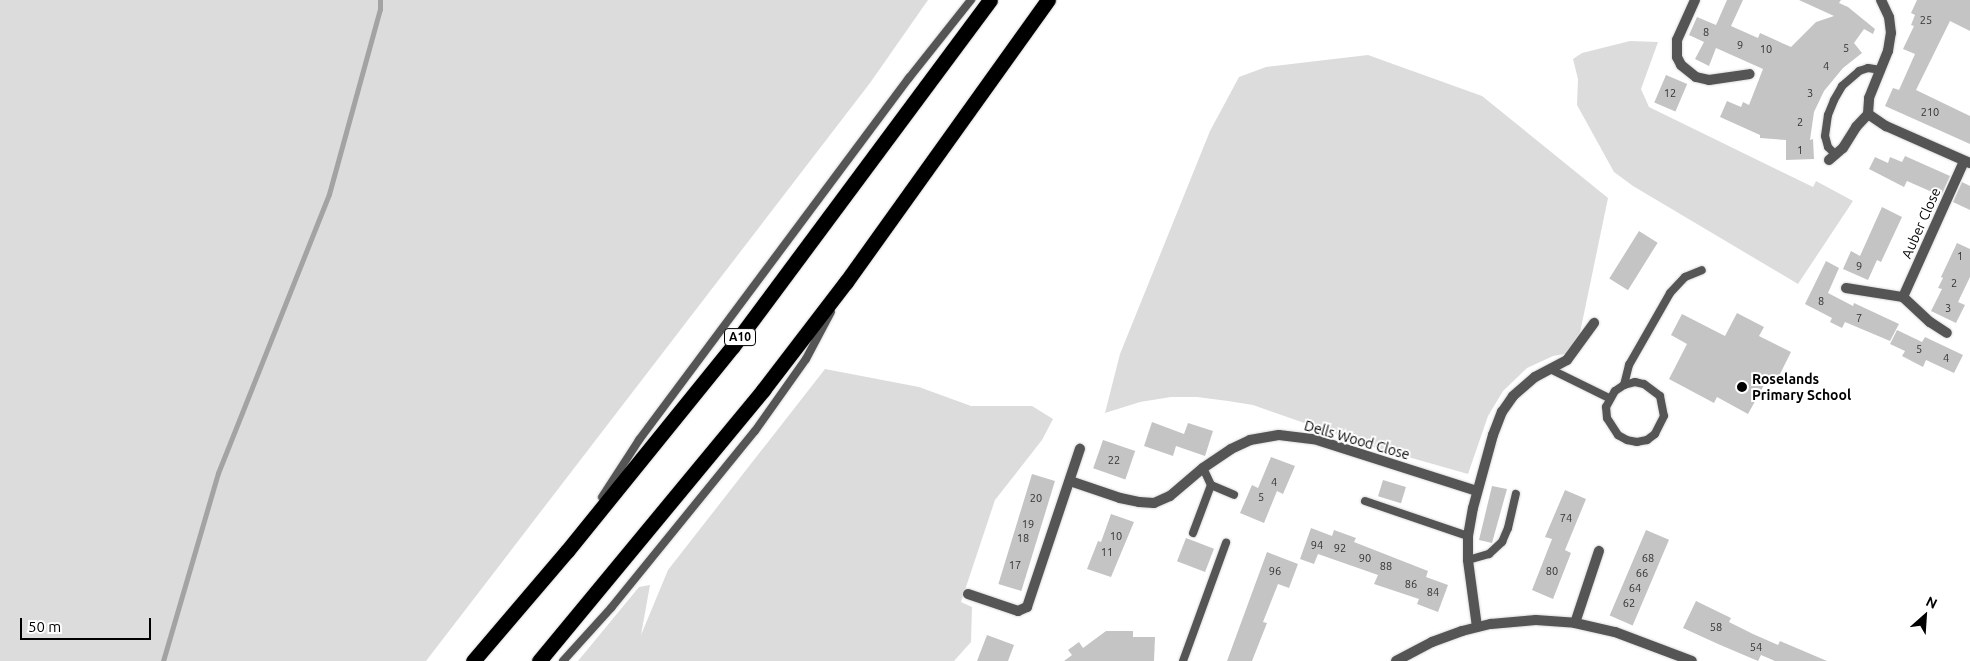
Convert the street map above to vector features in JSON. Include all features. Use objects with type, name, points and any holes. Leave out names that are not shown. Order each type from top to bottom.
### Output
[{"type":"highway","name":"A10","points":[[473,661],[567,551],[733,346],[990,0]]},
{"type":"highway","points":[[539,661],[763,390],[846,282],[1048,0]]},
{"type":"street","points":[[1695,0],[1677,40],[1677,57],[1681,65],[1696,77],[1708,80],[1750,74]]},
{"type":"street","points":[[1833,158],[1868,114],[1868,98],[1888,51],[1891,33],[1889,17],[1881,0]]},
{"type":"street","points":[[1868,114],[1886,126],[1967,162]]},
{"type":"street","name":"Auber Close","points":[[1903,297],[1967,162]]},
{"type":"street","points":[[1846,288],[1903,297],[1930,322],[1947,334]]},
{"type":"street","points":[[1477,627],[1468,560],[1468,536],[1477,490],[1493,435],[1507,404],[1526,383],[1567,360],[1594,323]]},
{"type":"street","name":"Dells Wood Close","points":[[1070,481],[1120,498],[1154,503],[1170,496],[1222,454],[1250,440],[1291,436],[1314,439],[1477,490]]},
{"type":"street","points":[[968,594],[1018,611],[1027,607],[1080,449]]},
{"type":"street","points":[[1575,623],[1599,550]]},
{"type":"street","points":[[1396,661],[1432,642],[1477,627],[1521,620],[1575,623],[1634,638],[1692,661]]},
{"type":"lane","points":[[567,551],[639,440],[909,78],[971,0]]},
{"type":"lane","points":[[1833,158],[1825,136],[1828,115],[1834,100],[1842,86],[1859,71],[1868,68],[1881,70]]},
{"type":"lane","points":[[1624,385],[1629,366],[1670,293],[1685,276],[1702,270]]},
{"type":"lane","points":[[563,661],[612,608],[755,431],[806,359],[846,282]]},
{"type":"lane","points":[[1550,369],[1610,398]]},
{"type":"lane","points":[[1635,382],[1644,384],[1660,396],[1664,416],[1655,434],[1647,440],[1638,442],[1627,440],[1618,435],[1607,418],[1606,407],[1610,398],[1615,391],[1624,385],[1635,382]]},
{"type":"lane","points":[[1203,468],[1211,485],[1234,495]]},
{"type":"lane","points":[[1193,533],[1211,485]]},
{"type":"lane","points":[[1468,560],[1489,554],[1502,542],[1516,494]]},
{"type":"lane","points":[[1365,502],[1468,536]]},
{"type":"lane","points":[[1182,661],[1226,543]]},
{"type":"shaded area","points":[[0,0],[928,0],[870,83],[426,661],[0,661]]},
{"type":"shaded area","points":[[1630,41],[1658,42],[1641,89],[1649,107],[1813,187],[1816,181],[1853,201],[1798,284],[1633,186],[1614,172],[1577,105],[1578,79],[1573,59],[1582,53]]},
{"type":"shaded area","points":[[1368,55],[1482,96],[1608,198],[1576,352],[1553,356],[1527,368],[1503,391],[1488,416],[1468,474],[1373,447],[1253,405],[1197,397],[1171,397],[1140,402],[1105,413],[1120,354],[1210,131],[1239,77],[1266,67]]},
{"type":"shaded area","points":[[825,369],[919,387],[971,406],[1032,406],[1053,419],[1042,440],[995,500],[961,602],[972,607],[971,642],[954,661],[578,661],[639,587],[650,585],[641,635],[668,570]]},
{"type":"building","points":[[1727,0],[1743,0],[1731,26],[1758,38],[1760,33],[1791,47],[1816,22],[1834,16],[1799,0],[1841,0],[1839,3],[1848,7],[1875,29],[1873,34],[1864,29],[1854,43],[1862,53],[1843,68],[1824,91],[1814,112],[1810,140],[1813,139],[1814,159],[1786,160],[1786,140],[1760,138],[1760,135],[1720,117],[1727,101],[1741,107],[1743,102],[1749,105],[1763,69],[1716,48],[1709,66],[1695,59],[1704,42],[1689,35],[1697,17],[1716,25]]},
{"type":"building","points":[[1917,0],[1970,0],[1970,31],[1950,21],[1916,90],[1970,116],[1970,144],[1885,106],[1893,88],[1899,90],[1915,54],[1903,49],[1914,26],[1911,25],[1915,15],[1911,13]]},
{"type":"building","points":[[1666,75],[1687,84],[1675,112],[1654,103]]},
{"type":"building","points":[[1905,156],[1950,176],[1941,196],[1907,181],[1904,187],[1869,169],[1875,157],[1888,163],[1890,157],[1902,162]]},
{"type":"building","points":[[1962,182],[1970,186],[1970,210],[1953,202]]},
{"type":"building","points":[[1882,207],[1902,217],[1881,262],[1877,260],[1868,280],[1843,269],[1851,251],[1860,256]]},
{"type":"building","points":[[1639,231],[1658,243],[1628,290],[1609,278]]},
{"type":"building","points":[[1957,243],[1970,249],[1970,277],[1958,302],[1965,305],[1956,323],[1931,311],[1942,289],[1938,288],[1943,278],[1941,277]]},
{"type":"building","points":[[1826,261],[1839,268],[1828,293],[1853,306],[1854,303],[1899,324],[1890,341],[1845,322],[1842,328],[1830,322],[1832,318],[1805,304]]},
{"type":"building","points":[[1737,313],[1764,327],[1759,336],[1791,352],[1777,380],[1769,376],[1748,414],[1717,397],[1714,403],[1669,379],[1687,344],[1671,335],[1682,314],[1725,336]]},
{"type":"building","points":[[1897,330],[1922,342],[1925,337],[1963,355],[1954,373],[1926,360],[1923,367],[1902,356],[1905,351],[1890,344]]},
{"type":"building","points":[[1152,422],[1184,434],[1188,423],[1213,431],[1205,456],[1176,446],[1173,456],[1144,446]]},
{"type":"building","points":[[1103,440],[1135,451],[1125,479],[1093,468]]},
{"type":"building","points":[[1271,457],[1295,466],[1283,494],[1277,491],[1264,523],[1240,513],[1252,485],[1258,488]]},
{"type":"building","points":[[1032,474],[1055,481],[1021,591],[998,584]]},
{"type":"building","points":[[1383,480],[1406,487],[1401,503],[1378,496]]},
{"type":"building","points":[[1492,486],[1507,489],[1492,543],[1479,540]]},
{"type":"building","points":[[1565,490],[1586,499],[1565,550],[1571,553],[1553,599],[1532,590],[1552,539],[1545,537]]},
{"type":"building","points":[[1111,514],[1134,522],[1111,577],[1087,569],[1098,541],[1101,542]]},
{"type":"building","points":[[1311,528],[1332,536],[1334,530],[1356,538],[1354,542],[1428,571],[1426,577],[1448,585],[1438,612],[1417,604],[1419,599],[1374,584],[1378,575],[1318,554],[1314,564],[1300,559]]},
{"type":"building","points":[[1646,530],[1669,540],[1633,625],[1610,616]]},
{"type":"building","points":[[1186,538],[1214,549],[1205,572],[1177,561]]},
{"type":"building","points":[[1267,552],[1298,564],[1289,588],[1278,584],[1263,622],[1267,623],[1252,661],[1227,661]]},
{"type":"building","points":[[1696,601],[1731,618],[1729,622],[1753,634],[1778,645],[1780,641],[1827,661],[1775,661],[1761,655],[1758,661],[1683,628]]},
{"type":"building","points":[[1106,631],[1133,631],[1133,637],[1155,637],[1154,661],[1064,661],[1072,655],[1068,650],[1079,642],[1083,648]]},
{"type":"building","points":[[987,635],[1014,645],[1008,661],[977,661]]},
{"type":"waterway","points":[[163,661],[218,473],[329,194],[380,9],[380,0]]},
{"type":"place","name":"Roselands Primary School","points":[[1742,387]]}]
